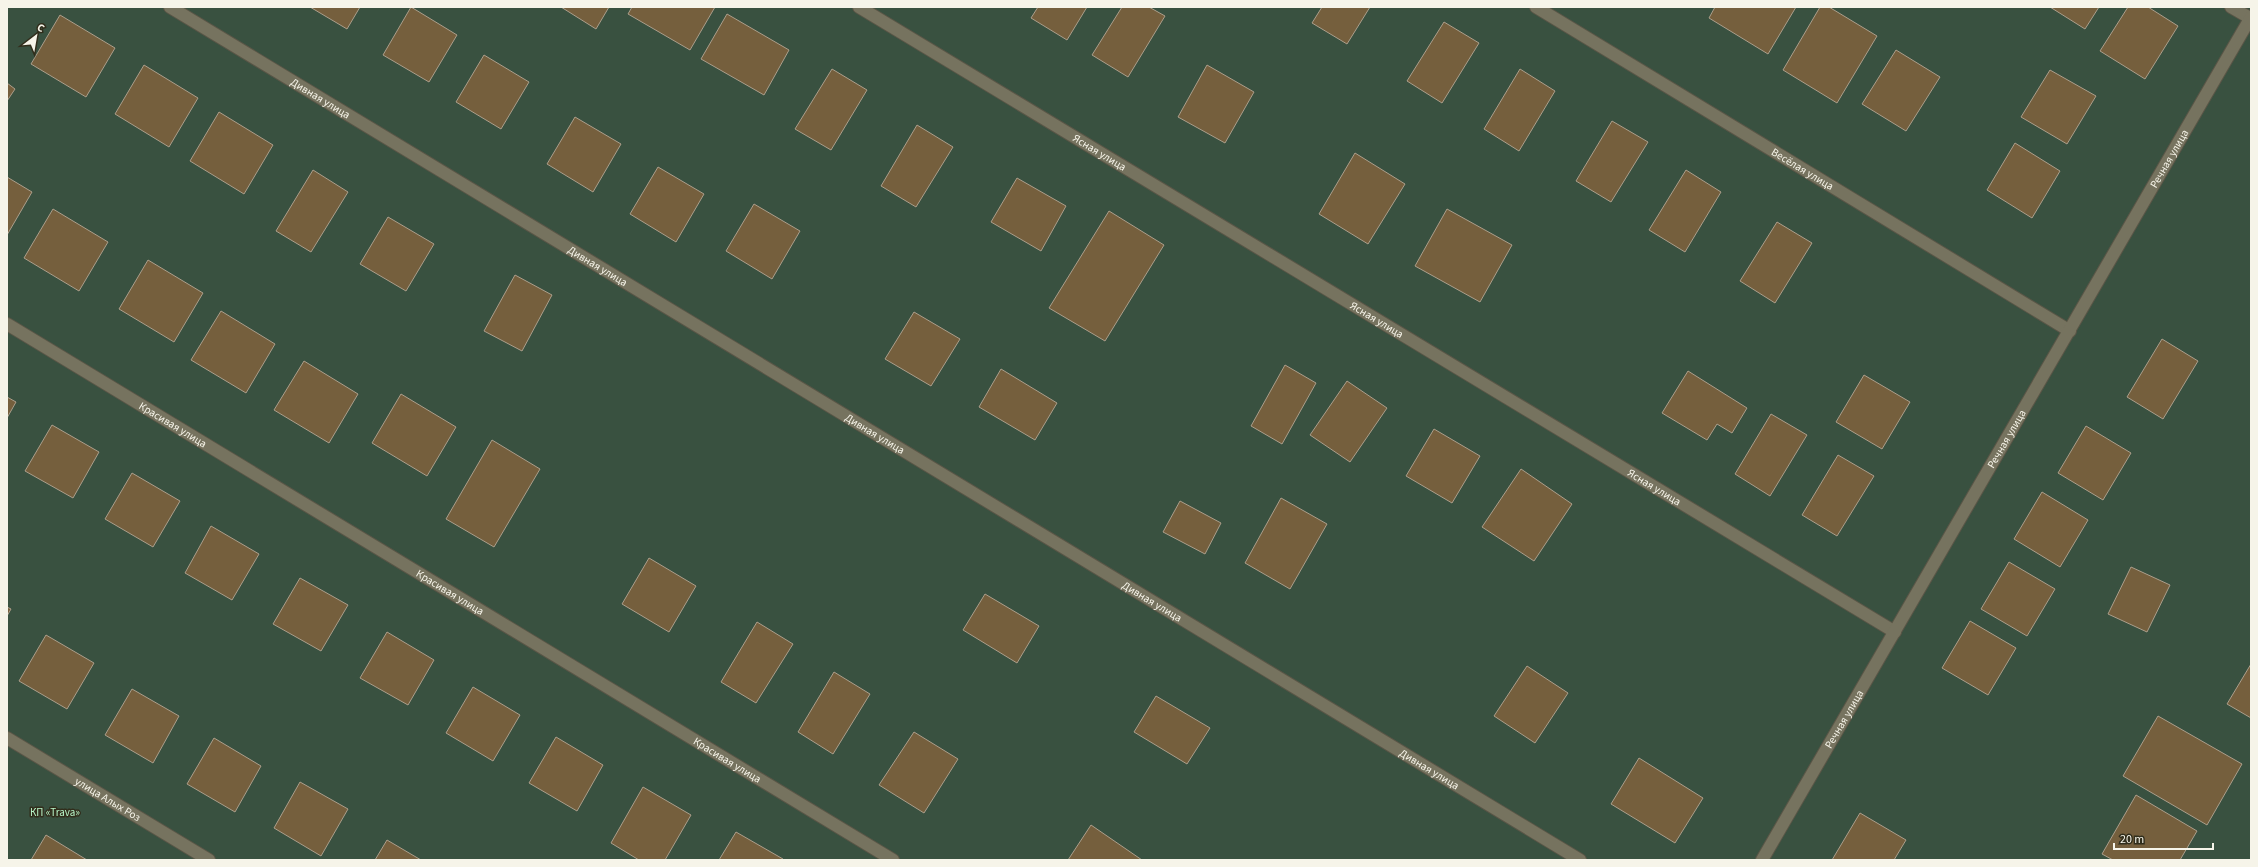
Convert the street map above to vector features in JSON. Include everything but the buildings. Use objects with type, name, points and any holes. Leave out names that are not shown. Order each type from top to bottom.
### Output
[{"type":"street","name":"Дивная улица","points":[[170,7],[1580,860]]},
{"type":"street","name":"Ясная улица","points":[[859,7],[1895,632]]},
{"type":"street","name":"Весёлая улица","points":[[1536,7],[2070,331]]},
{"type":"street","points":[[2231,7],[2250,18]]},
{"type":"street","name":"Речная улица","points":[[1762,860],[2070,331],[2250,18]]},
{"type":"street","name":"Красивая улица","points":[[7,324],[893,860]]},
{"type":"street","name":"улица Алых Роз","points":[[7,738],[209,860]]},
{"type":"green space","name":"КП «Trava»","points":[[7,7],[2251,7],[2251,860],[7,860]]}]
